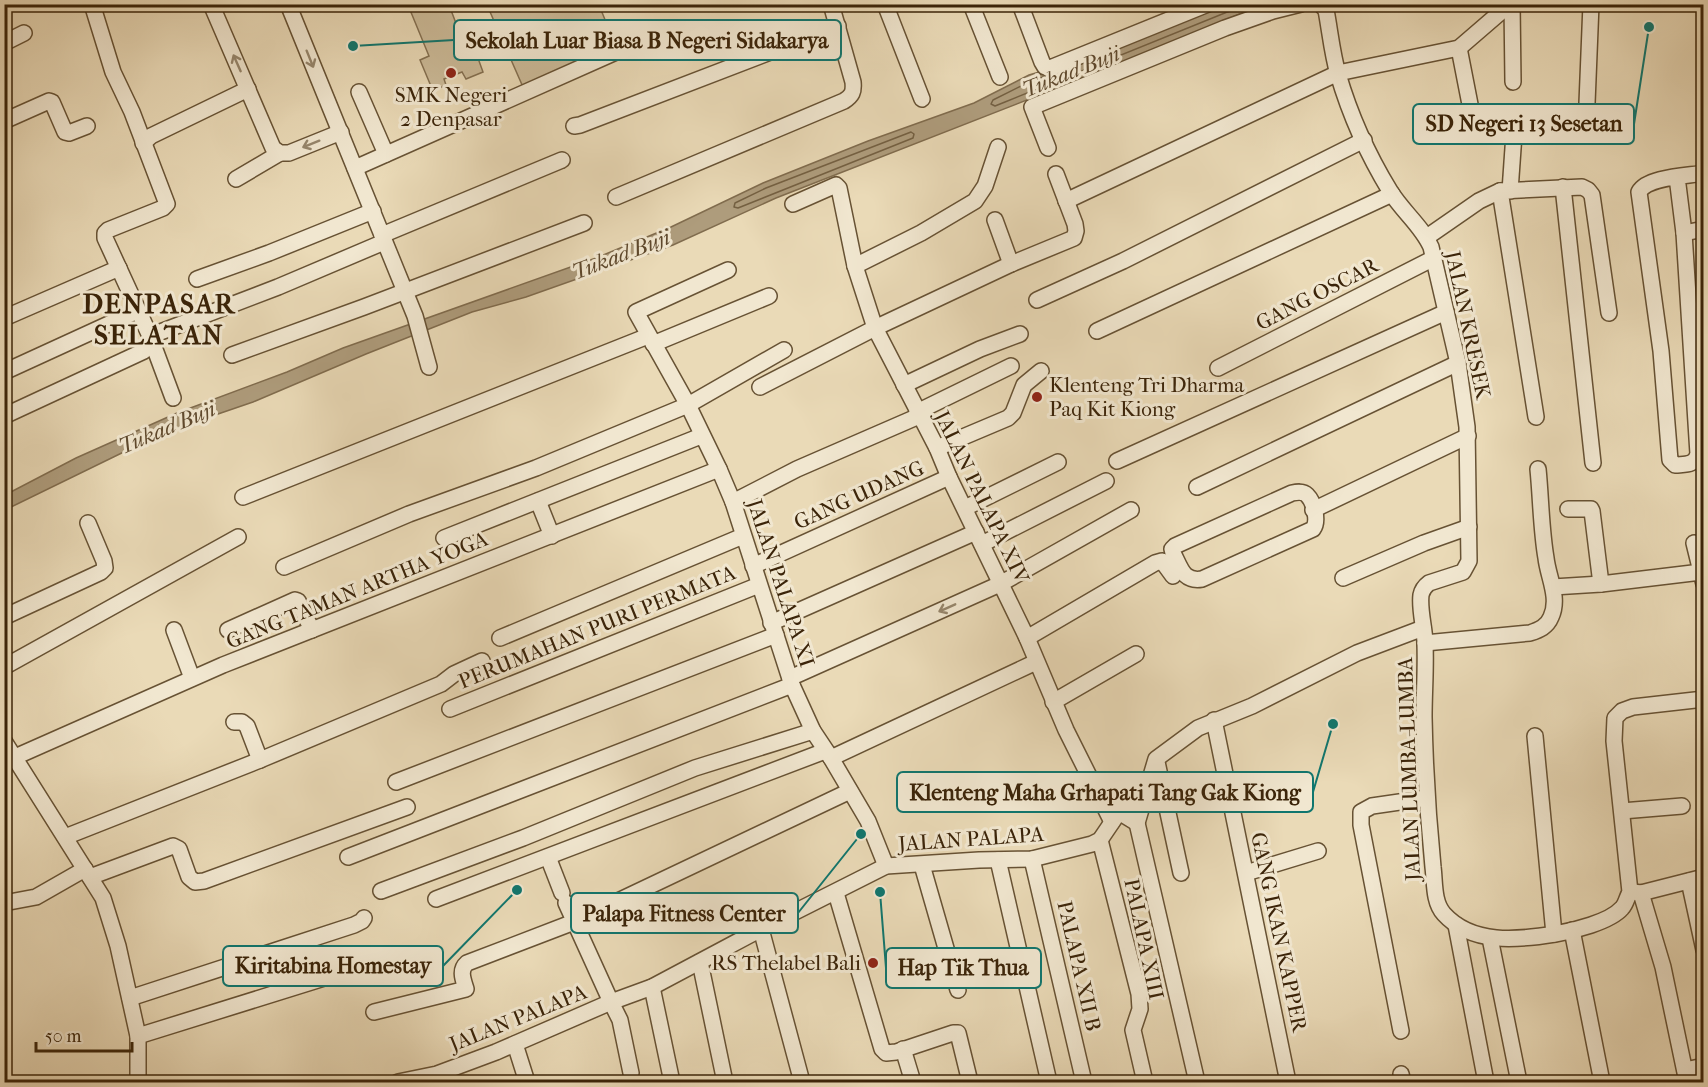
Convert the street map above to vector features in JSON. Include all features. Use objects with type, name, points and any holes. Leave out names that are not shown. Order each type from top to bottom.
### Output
[{"type":"street","points":[[92,4],[113,72],[132,112],[167,204],[163,208],[108,230],[105,238],[150,336],[173,398]]},
{"type":"street","points":[[211,4],[273,148],[280,153]]},
{"type":"street","points":[[288,4],[415,316],[429,367]]},
{"type":"street","points":[[885,4],[922,99]]},
{"type":"street","points":[[971,4],[1000,77]]},
{"type":"street","points":[[1020,4],[1042,62],[1045,67],[1050,68],[1208,4]]},
{"type":"street","points":[[1048,148],[1032,107],[1226,28],[1273,11],[1301,4]]},
{"type":"street","name":"JALAN KRESEK","points":[[1320,4],[1326,10],[1338,73],[1352,115],[1392,194],[1427,237],[1458,363],[1468,435],[1469,561],[1463,572],[1429,583],[1424,588],[1421,595],[1424,635]]},
{"type":"street","points":[[1066,201],[1338,73],[1459,48],[1511,4]]},
{"type":"street","points":[[1511,4],[1513,82]]},
{"type":"street","points":[[1586,128],[1591,4]]},
{"type":"street","points":[[616,197],[844,101],[850,96],[854,90],[853,82],[832,6]]},
{"type":"street","points":[[574,126],[838,26]]},
{"type":"street","points":[[4,43],[24,33]]},
{"type":"street","points":[[1459,48],[1475,130]]},
{"type":"street","points":[[355,168],[616,52]]},
{"type":"street","points":[[143,143],[151,136],[248,89]]},
{"type":"street","points":[[358,92],[386,154]]},
{"type":"street","points":[[4,121],[49,100],[65,132],[69,133],[87,126]]},
{"type":"street","points":[[236,179],[280,153],[288,153],[341,132]]},
{"type":"street","points":[[1514,134],[1505,191],[1536,417]]},
{"type":"street","points":[[1037,300],[1123,261],[1364,140]]},
{"type":"street","points":[[855,266],[921,233],[975,201],[986,186],[998,147]]},
{"type":"street","points":[[150,336],[278,287],[383,238],[562,160]]},
{"type":"street","points":[[1677,177],[1684,233],[1698,454],[1696,461],[1691,464],[1675,465],[1671,460],[1661,351],[1639,192],[1641,187],[1649,183],[1677,177],[1704,173]]},
{"type":"street","points":[[760,387],[875,328],[1011,264],[1074,238],[1075,224],[1056,174]]},
{"type":"street","name":"JALAN PALAPA XIV","points":[[793,204],[836,185],[839,188],[855,266],[875,328],[937,447],[949,477],[1027,638],[1053,702],[1112,822]]},
{"type":"street","points":[[1563,187],[1593,463]]},
{"type":"street","points":[[1427,237],[1479,201],[1505,191],[1582,187],[1592,195],[1610,313]]},
{"type":"street","points":[[1097,331],[1392,194]]},
{"type":"street","points":[[197,279],[373,211]]},
{"type":"street","points":[[995,220],[1011,264]]},
{"type":"street","points":[[231,355],[584,223]]},
{"type":"street","points":[[1684,233],[1704,229]]},
{"type":"street","name":"GANG OSCAR","points":[[1218,368],[1434,258]]},
{"type":"street","points":[[4,318],[119,268]]},
{"type":"street","name":"JALAN PALAPA XI","points":[[728,270],[636,312],[688,405],[719,469],[733,502],[791,681],[813,731],[868,821],[886,866]]},
{"type":"street","points":[[243,497],[769,296]]},
{"type":"street","points":[[4,372],[135,312]]},
{"type":"street","points":[[1117,461],[1446,312]]},
{"type":"street","points":[[904,385],[980,349],[1020,334]]},
{"type":"street","points":[[284,567],[409,514],[536,468],[688,405],[784,350]]},
{"type":"street","points":[[4,416],[144,351]]},
{"type":"street","points":[[1197,487],[1458,363]]},
{"type":"street","points":[[733,502],[918,414],[1011,366]]},
{"type":"street","points":[[937,447],[1008,418],[1013,413],[1024,385],[1041,371]]},
{"type":"street","points":[[444,538],[701,435]]},
{"type":"street","points":[[1314,510],[1468,435]]},
{"type":"street","points":[[965,508],[1058,462]]},
{"type":"street","name":"GANG TAMAN ARTHA YOGA","points":[[15,757],[192,678],[719,469]]},
{"type":"street","points":[[1197,1083],[1137,823],[1156,759],[1198,728],[1261,702],[1357,653],[1424,635],[1530,633],[1543,628],[1551,620],[1554,610],[1553,586],[1546,560],[1538,469]]},
{"type":"street","name":"GANG UDANG","points":[[753,566],[949,477]]},
{"type":"street","points":[[396,782],[773,629],[1106,481]]},
{"type":"street","points":[[1292,493],[1306,494],[1314,510],[1317,519],[1313,529],[1202,579],[1192,580],[1185,576],[1173,553],[1175,546],[1292,493]]},
{"type":"street","points":[[538,501],[552,536]]},
{"type":"street","points":[[1568,509],[1591,509],[1592,511],[1601,584]]},
{"type":"street","points":[[348,857],[791,681],[1000,584],[1131,510]]},
{"type":"street","points":[[4,617],[105,568],[88,524]]},
{"type":"street","points":[[1343,578],[1424,543],[1470,527]]},
{"type":"street","points":[[500,638],[743,536]]},
{"type":"street","points":[[4,667],[238,537]]},
{"type":"street","points":[[1553,586],[1702,578],[1694,543]]},
{"type":"street","points":[[1027,638],[1155,562],[1162,561],[1173,576]]},
{"type":"street","name":"PERUMAHAN PURI PERMATA","points":[[450,709],[759,585]]},
{"type":"street","points":[[228,630],[295,600],[298,601],[312,630]]},
{"type":"street","points":[[174,630],[192,678]]},
{"type":"street","name":"JALAN LUMBA-LUMBA","points":[[1424,635],[1427,798],[1439,908],[1456,925],[1476,935],[1490,938],[1554,934],[1611,917],[1635,892]]},
{"type":"street","points":[[1053,702],[1136,654]]},
{"type":"street","points":[[65,837],[260,760],[441,684],[454,674],[482,661]]},
{"type":"street","points":[[436,899],[828,755],[1036,662]]},
{"type":"street","points":[[1704,699],[1633,707],[1622,711],[1615,718],[1614,741],[1635,892],[1663,967],[1686,1076],[1704,1066]]},
{"type":"street","name":"GANG IKAN KAPPER","points":[[1214,720],[1287,1082]]},
{"type":"street","points":[[234,722],[242,722],[247,726],[260,760]]},
{"type":"street","points":[[381,891],[553,826],[695,768],[813,731]]},
{"type":"street","points":[[1535,736],[1554,934]]},
{"type":"street","points":[[4,741],[103,898],[111,922],[138,1036],[138,1083]]},
{"type":"street","points":[[1156,759],[1181,873]]},
{"type":"street","points":[[374,1012],[466,989],[462,972],[463,966],[467,963],[574,922],[850,791]]},
{"type":"street","points":[[1401,1030],[1360,817],[1361,812],[1372,806],[1427,798]]},
{"type":"street","points":[[1622,811],[1682,806]]},
{"type":"street","points":[[4,903],[36,897],[88,873],[172,846],[179,849],[189,876],[195,882],[216,877],[407,807]]},
{"type":"street","points":[[1100,840],[1119,812],[1137,823]]},
{"type":"street","name":"JALAN PALAPA","points":[[403,1082],[437,1074],[515,1044],[610,1002],[652,987],[761,928],[886,866],[1032,860],[1080,848],[1100,840]]},
{"type":"street","name":"PALAPA XIII","points":[[1100,840],[1138,994],[1140,1009],[1133,1030],[1145,1083]]},
{"type":"street","points":[[1246,873],[1318,851]]},
{"type":"street","points":[[548,857],[574,922],[620,1020],[631,1073]]},
{"type":"street","points":[[998,860],[1049,1083]]},
{"type":"street","name":"PALAPA XII B","points":[[1032,860],[1084,1083]]},
{"type":"street","points":[[922,865],[958,990]]},
{"type":"street","points":[[1635,892],[1696,879],[1704,950]]},
{"type":"street","points":[[836,892],[882,1049],[889,1053],[958,1033],[970,1083]]},
{"type":"street","points":[[130,998],[354,925],[364,918]]},
{"type":"street","points":[[1456,925],[1486,1083]]},
{"type":"street","points":[[761,928],[802,1083]]},
{"type":"street","points":[[1572,930],[1602,1083]]},
{"type":"street","points":[[1490,938],[1519,1083]]},
{"type":"street","points":[[138,1036],[398,955]]},
{"type":"street","points":[[700,962],[726,1083]]},
{"type":"street","points":[[652,987],[672,1083]]},
{"type":"street","points":[[515,1044],[527,1083]]},
{"type":"street","points":[[903,1049],[913,1083]]},
{"type":"shaded area","points":[[408,5],[449,5],[462,39],[470,36],[483,72],[466,79],[462,72],[444,79],[446,85],[433,91],[420,60],[429,56]]},
{"type":"shaded area","points":[[487,5],[599,5],[608,27],[598,31],[606,52],[523,87]]},
{"type":"water","name":"Tukad Buji","points":[[1213,5],[1262,5],[1073,82],[776,198],[673,245],[526,297],[472,312],[253,402],[183,426],[134,447],[5,510],[5,495],[76,458],[177,413],[287,372],[343,348],[596,258],[671,227],[763,183],[868,141],[974,103],[1029,75],[1067,64]]},
{"type":"place","name":"SD Negeri 13 Sesetan","points":[[1649,27]]},
{"type":"place","name":"Sekolah Luar Biasa B Negeri Sidakarya","points":[[353,46]]},
{"type":"place","name":"SMK Negeri 2 Denpasar","points":[[451,73]]},
{"type":"place","name":"Klenteng Tri Dharma Paq Kit Kiong","points":[[1037,397]]},
{"type":"place","name":"Klenteng Maha Grhapati Tang Gak Kiong","points":[[1333,724]]},
{"type":"place","name":"Palapa Fitness Center","points":[[861,834]]},
{"type":"place","name":"Kiritabina Homestay","points":[[517,890]]},
{"type":"place","name":"Hap Tik Thua","points":[[880,892]]},
{"type":"place","name":"RS Thelabel Bali","points":[[873,963]]},
{"type":"district","name":"DENPASAR SELATAN","points":[[159,320]]}]
